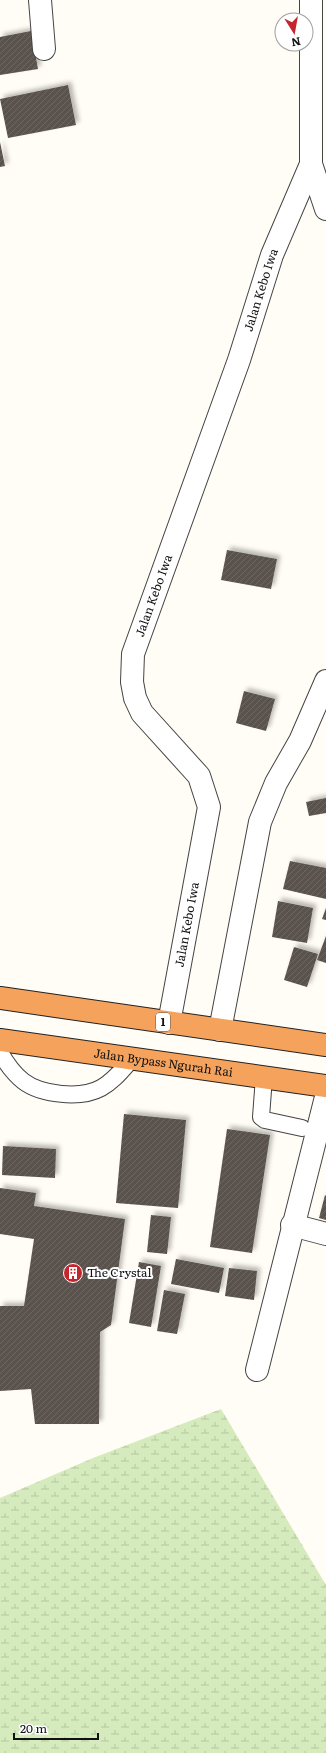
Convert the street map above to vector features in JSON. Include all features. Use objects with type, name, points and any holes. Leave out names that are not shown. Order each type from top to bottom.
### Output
[{"type":"highway","name":"1","points":[[0,998],[326,1045]]},
{"type":"highway","name":"Jalan Bypass Ngurah Rai","points":[[0,1040],[326,1086]]},
{"type":"street","points":[[40,0],[44,49]]},
{"type":"street","name":"Jalan Kebo Iwa","points":[[312,0],[311,164],[326,210]]},
{"type":"street","name":"Jalan Kebo Iwa","points":[[169,1023],[209,806],[200,776],[142,713],[135,698],[132,682],[133,654],[239,360],[272,255],[311,164]]},
{"type":"street","points":[[220,1030],[260,822],[276,782],[300,741],[326,681]]},
{"type":"street","points":[[257,1370],[292,1225],[326,1097]]},
{"type":"street","points":[[292,1225],[326,1234]]},
{"type":"lane","points":[[0,1052],[7,1066],[24,1082],[41,1090],[62,1094],[80,1093],[99,1089],[116,1079],[132,1058]]},
{"type":"lane","points":[[264,1077],[261,1117],[265,1120],[302,1128]]},
{"type":"green space","points":[[221,1409],[326,1585],[326,1753],[0,1753],[0,1498],[93,1458]]},
{"type":"building","points":[[31,31],[38,69],[0,75],[0,37]]},
{"type":"building","points":[[68,85],[76,125],[8,138],[0,99]]},
{"type":"building","points":[[0,142],[5,166],[0,167]]},
{"type":"building","points":[[227,550],[277,559],[271,589],[221,580]]},
{"type":"building","points":[[244,691],[275,699],[266,731],[236,723]]},
{"type":"building","points":[[326,798],[326,813],[309,816],[306,802]]},
{"type":"building","points":[[290,861],[326,868],[326,899],[283,889]]},
{"type":"building","points":[[278,901],[313,908],[307,943],[272,937]]},
{"type":"building","points":[[326,908],[326,920],[322,919]]},
{"type":"building","points":[[326,936],[326,963],[317,960]]},
{"type":"building","points":[[294,947],[318,954],[307,987],[284,980]]},
{"type":"building","points":[[124,1114],[186,1120],[178,1208],[116,1203]]},
{"type":"building","points":[[227,1129],[270,1135],[252,1253],[210,1247]]},
{"type":"building","points":[[3,1146],[56,1149],[55,1178],[2,1175]]},
{"type":"building","name":"The Crystal","points":[[0,1188],[36,1193],[34,1206],[125,1219],[111,1325],[100,1332],[99,1424],[35,1424],[31,1389],[0,1391],[0,1306],[24,1306],[34,1239],[0,1234]]},
{"type":"building","points":[[325,1195],[326,1196],[326,1220],[319,1218]]},
{"type":"building","points":[[151,1215],[171,1217],[167,1254],[147,1252]]},
{"type":"building","points":[[176,1259],[224,1268],[219,1293],[171,1284]]},
{"type":"building","points":[[139,1262],[161,1266],[151,1327],[129,1323]]},
{"type":"building","points":[[229,1268],[257,1271],[254,1300],[225,1296]]},
{"type":"building","points":[[164,1290],[185,1294],[177,1334],[157,1331]]},
{"type":"place","name":"The Crystal","points":[[73,1273]]}]
